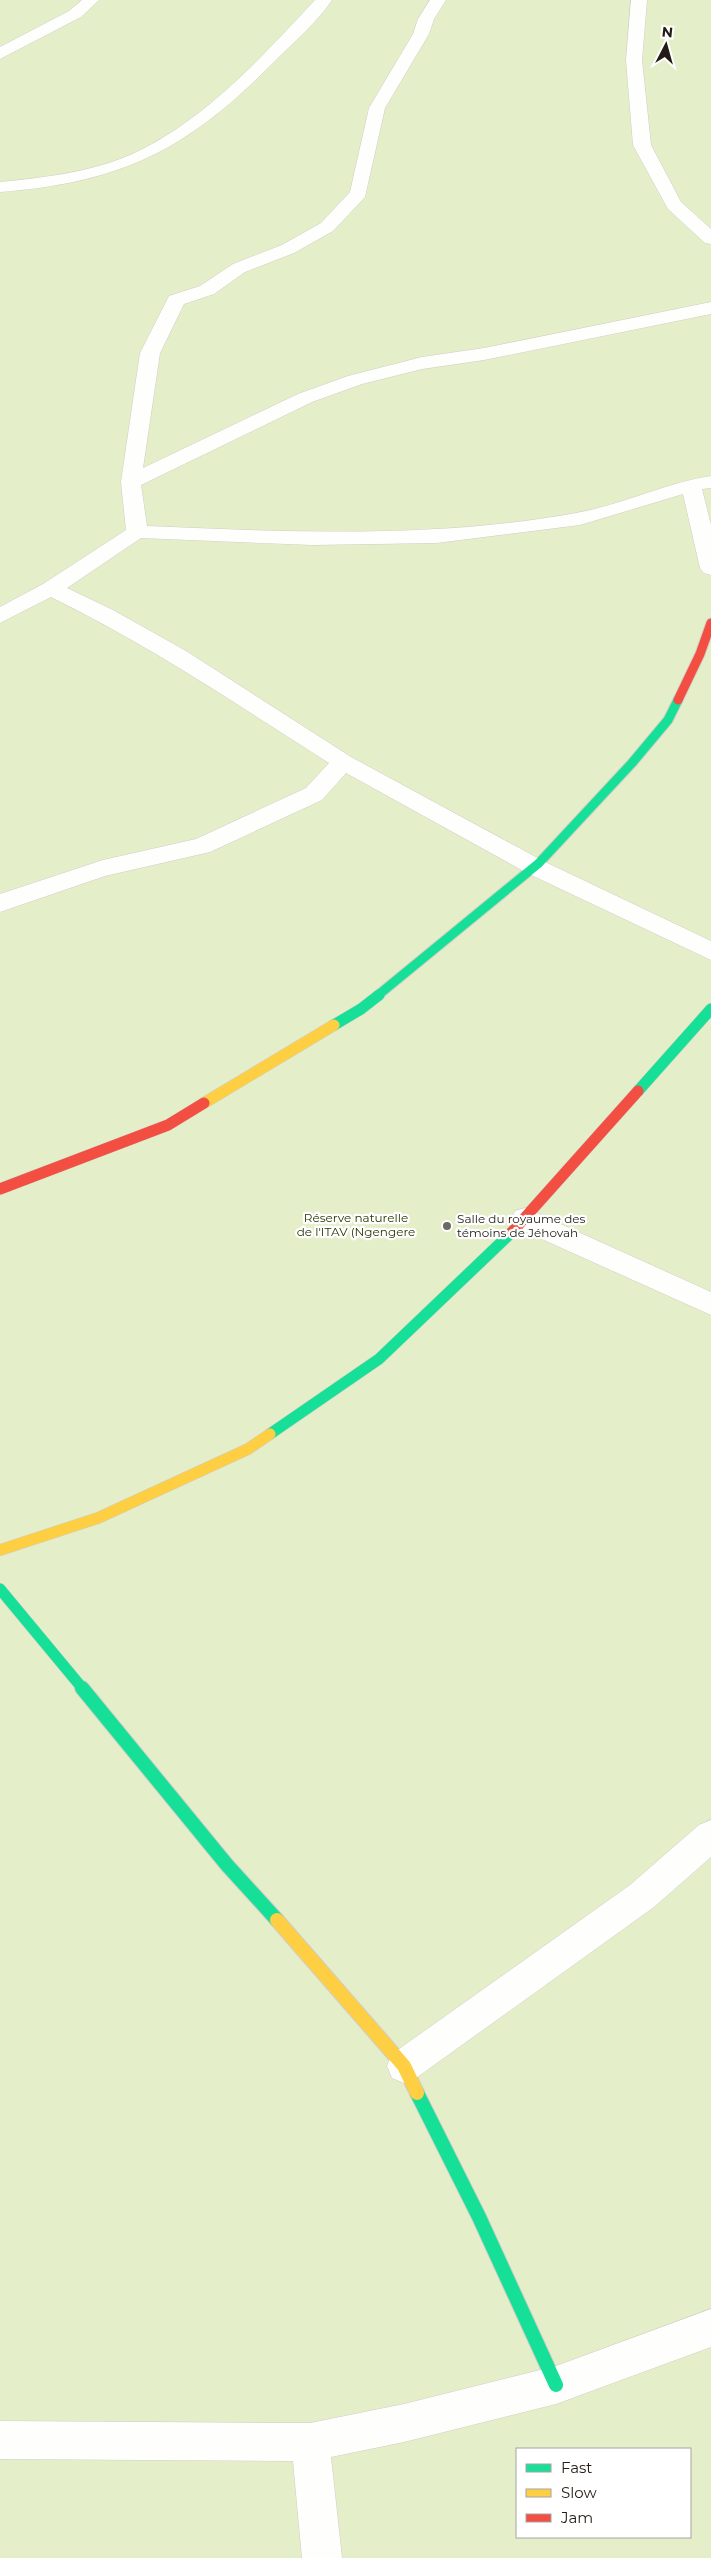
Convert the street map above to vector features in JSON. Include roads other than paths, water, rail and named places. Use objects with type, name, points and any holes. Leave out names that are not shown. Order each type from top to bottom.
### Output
[{"type":"street","points":[[0,54],[74,14],[91,0]]},
{"type":"street","points":[[0,187],[52,183],[129,161],[182,132],[247,82],[324,0]]},
{"type":"street","points":[[136,532],[131,482],[150,353],[176,300],[207,290],[239,268],[288,249],[327,227],[359,193],[377,108],[421,34],[426,18],[438,0]]},
{"type":"street","points":[[639,0],[634,60],[642,145],[674,205],[711,239]]},
{"type":"street","points":[[131,482],[305,398],[355,380],[422,363],[484,354],[711,308]]},
{"type":"street","points":[[0,616],[51,589],[136,532],[312,539],[436,537],[580,519],[701,484],[711,568]]},
{"type":"street","points":[[51,589],[178,656],[343,762],[535,867],[711,951]]},
{"type":"street","points":[[0,1189],[168,1125],[361,1009],[450,934],[535,867],[632,763],[668,720],[700,654],[711,623]]},
{"type":"street","points":[[0,904],[48,885],[103,868],[202,846],[314,794],[343,762]]},
{"type":"street","points":[[0,1550],[98,1518],[248,1449],[379,1358],[525,1219],[711,1009]]},
{"type":"street","points":[[525,1219],[711,1304]]},
{"type":"street","points":[[0,1589],[227,1865],[316,1962],[404,2066],[479,2217],[556,2385]]},
{"type":"street","points":[[404,2066],[642,1896],[711,1836]]},
{"type":"street","points":[[0,2440],[310,2442],[404,2423],[556,2385],[711,2328]]},
{"type":"street","points":[[310,2442],[322,2558]]},
{"type":"place","name":"Salle du royaume des témoins de Jéhovah","points":[[447,1226]]},
{"type":"park label","name":"Réserve naturelle de l'ITAV (Ngengere","points":[[356,1225]]}]
